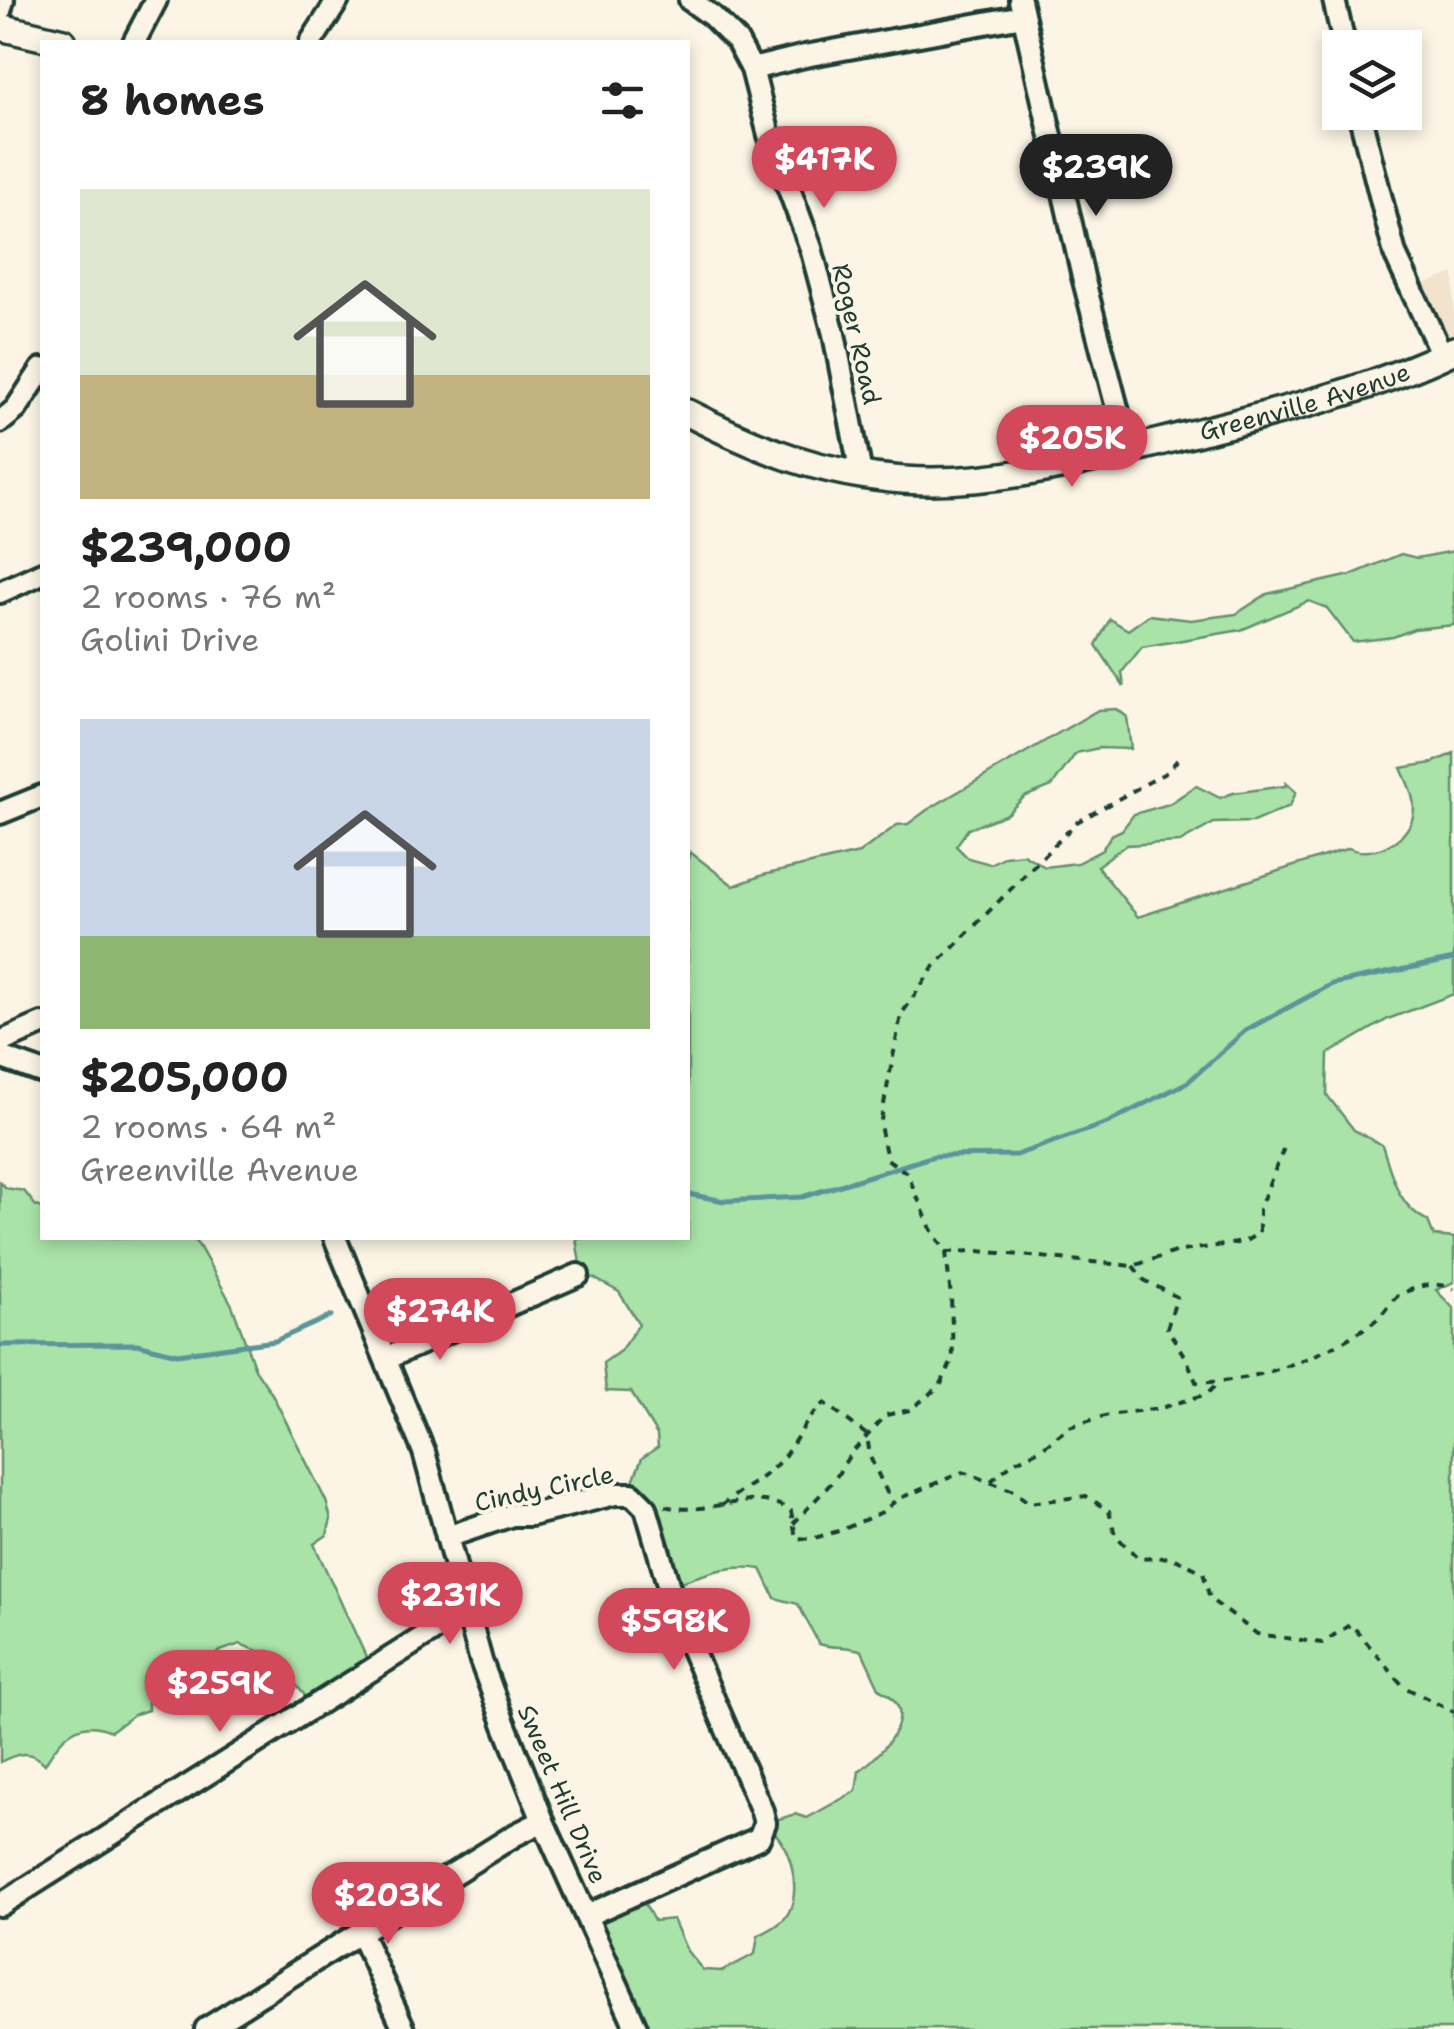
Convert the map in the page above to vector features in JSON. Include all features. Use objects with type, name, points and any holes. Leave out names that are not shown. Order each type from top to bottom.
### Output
[{"type":"street","points":[[0,11],[3,0]]},
{"type":"street","points":[[135,40],[156,0]]},
{"type":"street","points":[[312,40],[338,0]]},
{"type":"street","name":"Roger Road","points":[[690,0],[736,40],[752,69],[770,135],[811,248],[834,334],[861,474]]},
{"type":"street","points":[[1334,0],[1341,30]]},
{"type":"street","points":[[752,69],[1021,8],[1128,450]]},
{"type":"street","points":[[0,27],[55,40]]},
{"type":"street","points":[[1364,130],[1395,254],[1448,353]]},
{"type":"street","name":"Greenville Avenue","points":[[690,414],[765,451],[861,474],[951,481],[1128,450],[1342,395],[1448,353]]},
{"type":"street","points":[[0,422],[16,409],[40,373]]},
{"type":"street","points":[[0,592],[40,575]]},
{"type":"street","points":[[0,812],[40,797]]},
{"type":"street","points":[[0,1042],[40,1025]]},
{"type":"street","points":[[0,1057],[40,1071]]},
{"type":"street","name":"Sweet Hill Drive","points":[[336,1240],[388,1358],[428,1465],[481,1661],[543,1820],[636,2027]]},
{"type":"street","points":[[388,1358],[578,1275]]},
{"type":"street","name":"Cindy Circle","points":[[447,1537],[512,1515],[530,1515],[615,1494],[632,1494],[646,1508],[677,1616],[765,1823],[758,1838],[588,1915]]},
{"type":"street","points":[[0,1905],[466,1610]]},
{"type":"street","points":[[206,2029],[543,1820]]},
{"type":"street","points":[[361,1934],[404,2029]]},
{"type":"path","points":[[793,1524],[886,1416],[910,1410],[940,1386],[952,1359],[952,1297],[946,1252],[906,1174],[887,1159],[880,1125],[901,1015],[933,968],[1076,822],[1167,772],[1180,757]]},
{"type":"path","points":[[946,1252],[980,1250],[1133,1266],[1175,1252],[1244,1242],[1260,1232],[1260,1209],[1284,1148]]},
{"type":"path","points":[[1133,1266],[1144,1280],[1177,1297],[1167,1328],[1196,1382],[1220,1384],[1310,1357],[1378,1319],[1398,1294],[1436,1282],[1453,1286]]},
{"type":"path","points":[[991,1481],[1070,1427],[1108,1415],[1162,1408],[1207,1394],[1220,1384]]},
{"type":"path","points":[[717,1509],[772,1470],[789,1450],[808,1416],[824,1403],[866,1435],[870,1457],[892,1503]]},
{"type":"path","points":[[646,1508],[659,1505],[679,1510],[717,1509],[753,1500],[776,1500],[791,1511],[796,1538],[810,1539],[842,1530],[963,1472],[1014,1491],[1029,1503],[1086,1496],[1109,1511],[1115,1535],[1139,1558],[1171,1557],[1203,1572],[1210,1599],[1257,1634],[1322,1643],[1351,1624],[1404,1687],[1454,1712]]},
{"type":"shaded area","points":[[1454,273],[1454,375],[1439,355],[1413,288]]},
{"type":"green space","points":[[1454,551],[1454,625],[1353,642],[1327,608],[1309,601],[1241,630],[1142,647],[1122,672],[1124,687],[1096,645],[1110,619],[1128,630],[1149,615],[1191,620],[1236,614],[1267,594],[1351,575],[1401,554],[1417,558]]},
{"type":"green space","points":[[1117,709],[1127,717],[1131,749],[1099,748],[1076,753],[1052,786],[1024,797],[1007,814],[968,829],[956,846],[968,858],[990,864],[1005,856],[1023,854],[1045,867],[1077,863],[1102,850],[1111,835],[1122,830],[1134,814],[1169,804],[1196,786],[1220,798],[1286,783],[1296,792],[1290,806],[1253,822],[1214,823],[1180,842],[1126,845],[1097,866],[1138,917],[1349,848],[1368,851],[1387,846],[1404,833],[1413,816],[1413,797],[1401,768],[1432,763],[1454,753],[1454,994],[1388,1019],[1328,1054],[1327,1095],[1354,1130],[1382,1145],[1402,1198],[1428,1221],[1434,1236],[1454,1238],[1454,1282],[1436,1290],[1454,1309],[1454,2029],[637,2029],[589,1903],[635,1885],[654,1921],[673,1919],[687,1951],[703,1970],[722,1971],[755,1954],[758,1936],[785,1918],[794,1895],[787,1853],[773,1830],[763,1824],[795,1814],[807,1818],[856,1791],[859,1771],[888,1743],[899,1720],[899,1709],[893,1698],[880,1690],[862,1651],[819,1644],[798,1604],[775,1598],[761,1569],[725,1569],[668,1586],[633,1481],[642,1458],[658,1447],[657,1435],[631,1392],[606,1391],[603,1363],[620,1351],[639,1324],[619,1292],[581,1271],[576,1240],[690,1240],[690,852],[734,886],[763,875],[859,853],[897,825],[908,824],[1098,710]]},
{"type":"green space","points":[[0,1182],[6,1188],[24,1191],[40,1207],[40,1240],[194,1240],[199,1246],[232,1305],[255,1369],[272,1394],[326,1501],[331,1519],[327,1535],[314,1544],[368,1661],[306,1697],[269,1651],[240,1644],[220,1651],[193,1674],[156,1689],[148,1710],[133,1715],[111,1731],[89,1726],[72,1732],[45,1764],[24,1754],[0,1762]]},
{"type":"waterway","points":[[690,1194],[724,1201],[802,1197],[934,1156],[1016,1155],[1107,1123],[1188,1082],[1246,1030],[1332,984],[1454,959]]},
{"type":"waterway","points":[[0,1345],[137,1344],[177,1354],[275,1341],[331,1316]]}]
